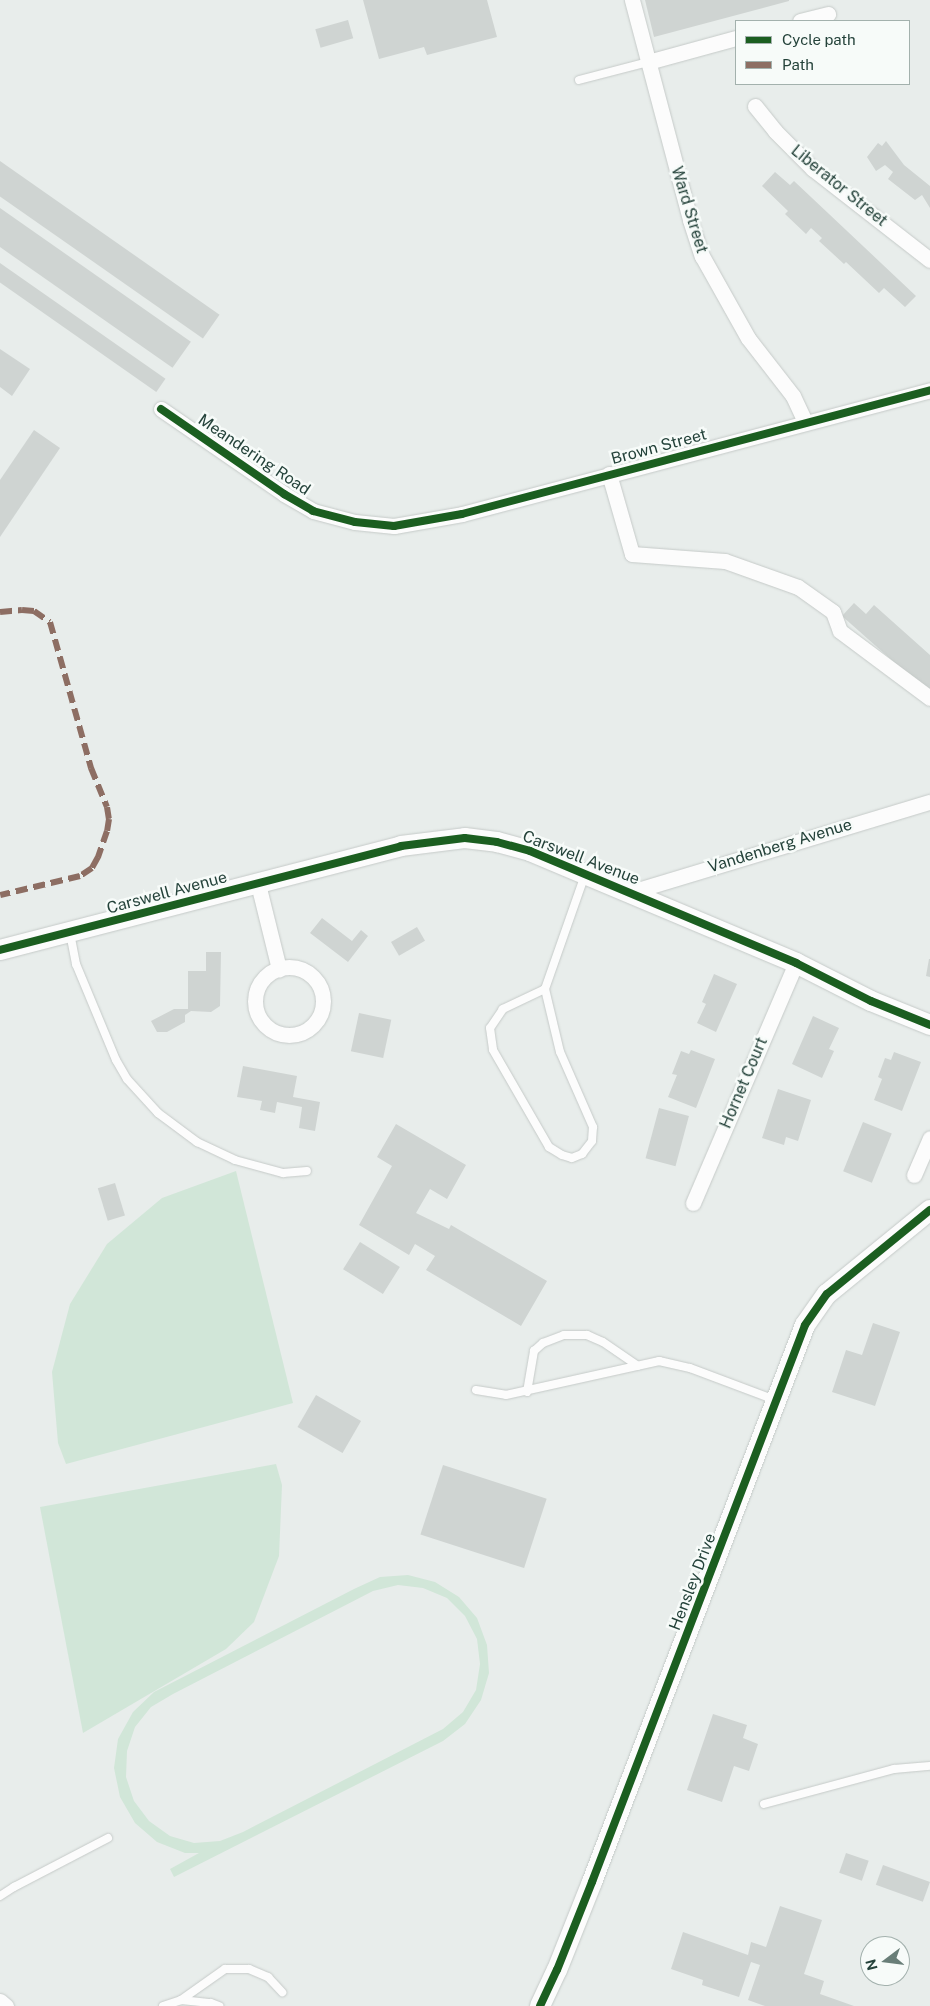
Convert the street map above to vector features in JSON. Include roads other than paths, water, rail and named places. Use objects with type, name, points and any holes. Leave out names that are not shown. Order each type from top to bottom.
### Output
[{"type":"street","name":"Ward Street","points":[[632,0],[690,220],[702,256],[748,338],[793,396],[805,422]]},
{"type":"street","points":[[804,20],[828,14]]},
{"type":"street","points":[[648,62],[735,38]]},
{"type":"street","name":"Liberator Street","points":[[755,106],[775,131],[813,169],[930,260]]},
{"type":"street","name":"Brown Street","points":[[394,526],[462,514],[930,390]]},
{"type":"street","name":"Meandering Road","points":[[161,409],[284,494],[313,511],[355,522],[394,526]]},
{"type":"street","points":[[609,474],[632,554],[725,561],[798,586],[833,612],[840,631],[930,698]]},
{"type":"street","name":"Vandenberg Avenue","points":[[631,892],[930,802]]},
{"type":"street","name":"Carswell Avenue","points":[[0,950],[401,846],[465,838],[497,842],[530,851],[585,873],[796,962],[871,1001],[930,1025]]},
{"type":"street","points":[[258,884],[279,968]]},
{"type":"street","name":"Hornet Court","points":[[693,1203],[796,962]]},
{"type":"street","points":[[296,967],[307,971],[321,988],[322,1009],[311,1028],[301,1033],[290,1035],[278,1033],[268,1028],[256,1008],[255,997],[258,986],[265,976],[279,968],[296,967]]},
{"type":"street","points":[[914,1175],[930,1138]]},
{"type":"street","name":"Hensley Drive","points":[[540,2006],[557,1970],[595,1873],[805,1325],[827,1294],[930,1210]]},
{"type":"street","points":[[0,2001],[6,2006]]},
{"type":"lane","points":[[579,80],[648,62]]},
{"type":"lane","points":[[545,989],[503,1009],[490,1028],[493,1050],[549,1147],[562,1155],[572,1158],[582,1154],[592,1141],[593,1127],[560,1052],[545,989],[585,873]]},
{"type":"lane","points":[[70,933],[76,964],[116,1060],[127,1079],[158,1113],[197,1142],[235,1160],[283,1173],[307,1171]]},
{"type":"lane","points":[[527,1392],[534,1351],[543,1343],[564,1335],[587,1335],[604,1342],[638,1366]]},
{"type":"lane","points":[[476,1390],[506,1395],[527,1392],[659,1361],[690,1368],[775,1400]]},
{"type":"lane","points":[[764,1804],[894,1769],[930,1766]]},
{"type":"lane","points":[[0,1896],[108,1838]]},
{"type":"lane","points":[[163,2006],[181,2000],[225,1969],[249,1969],[268,1977],[282,1992]]},
{"type":"lane","points":[[181,2000],[211,2003],[218,2006]]}]
